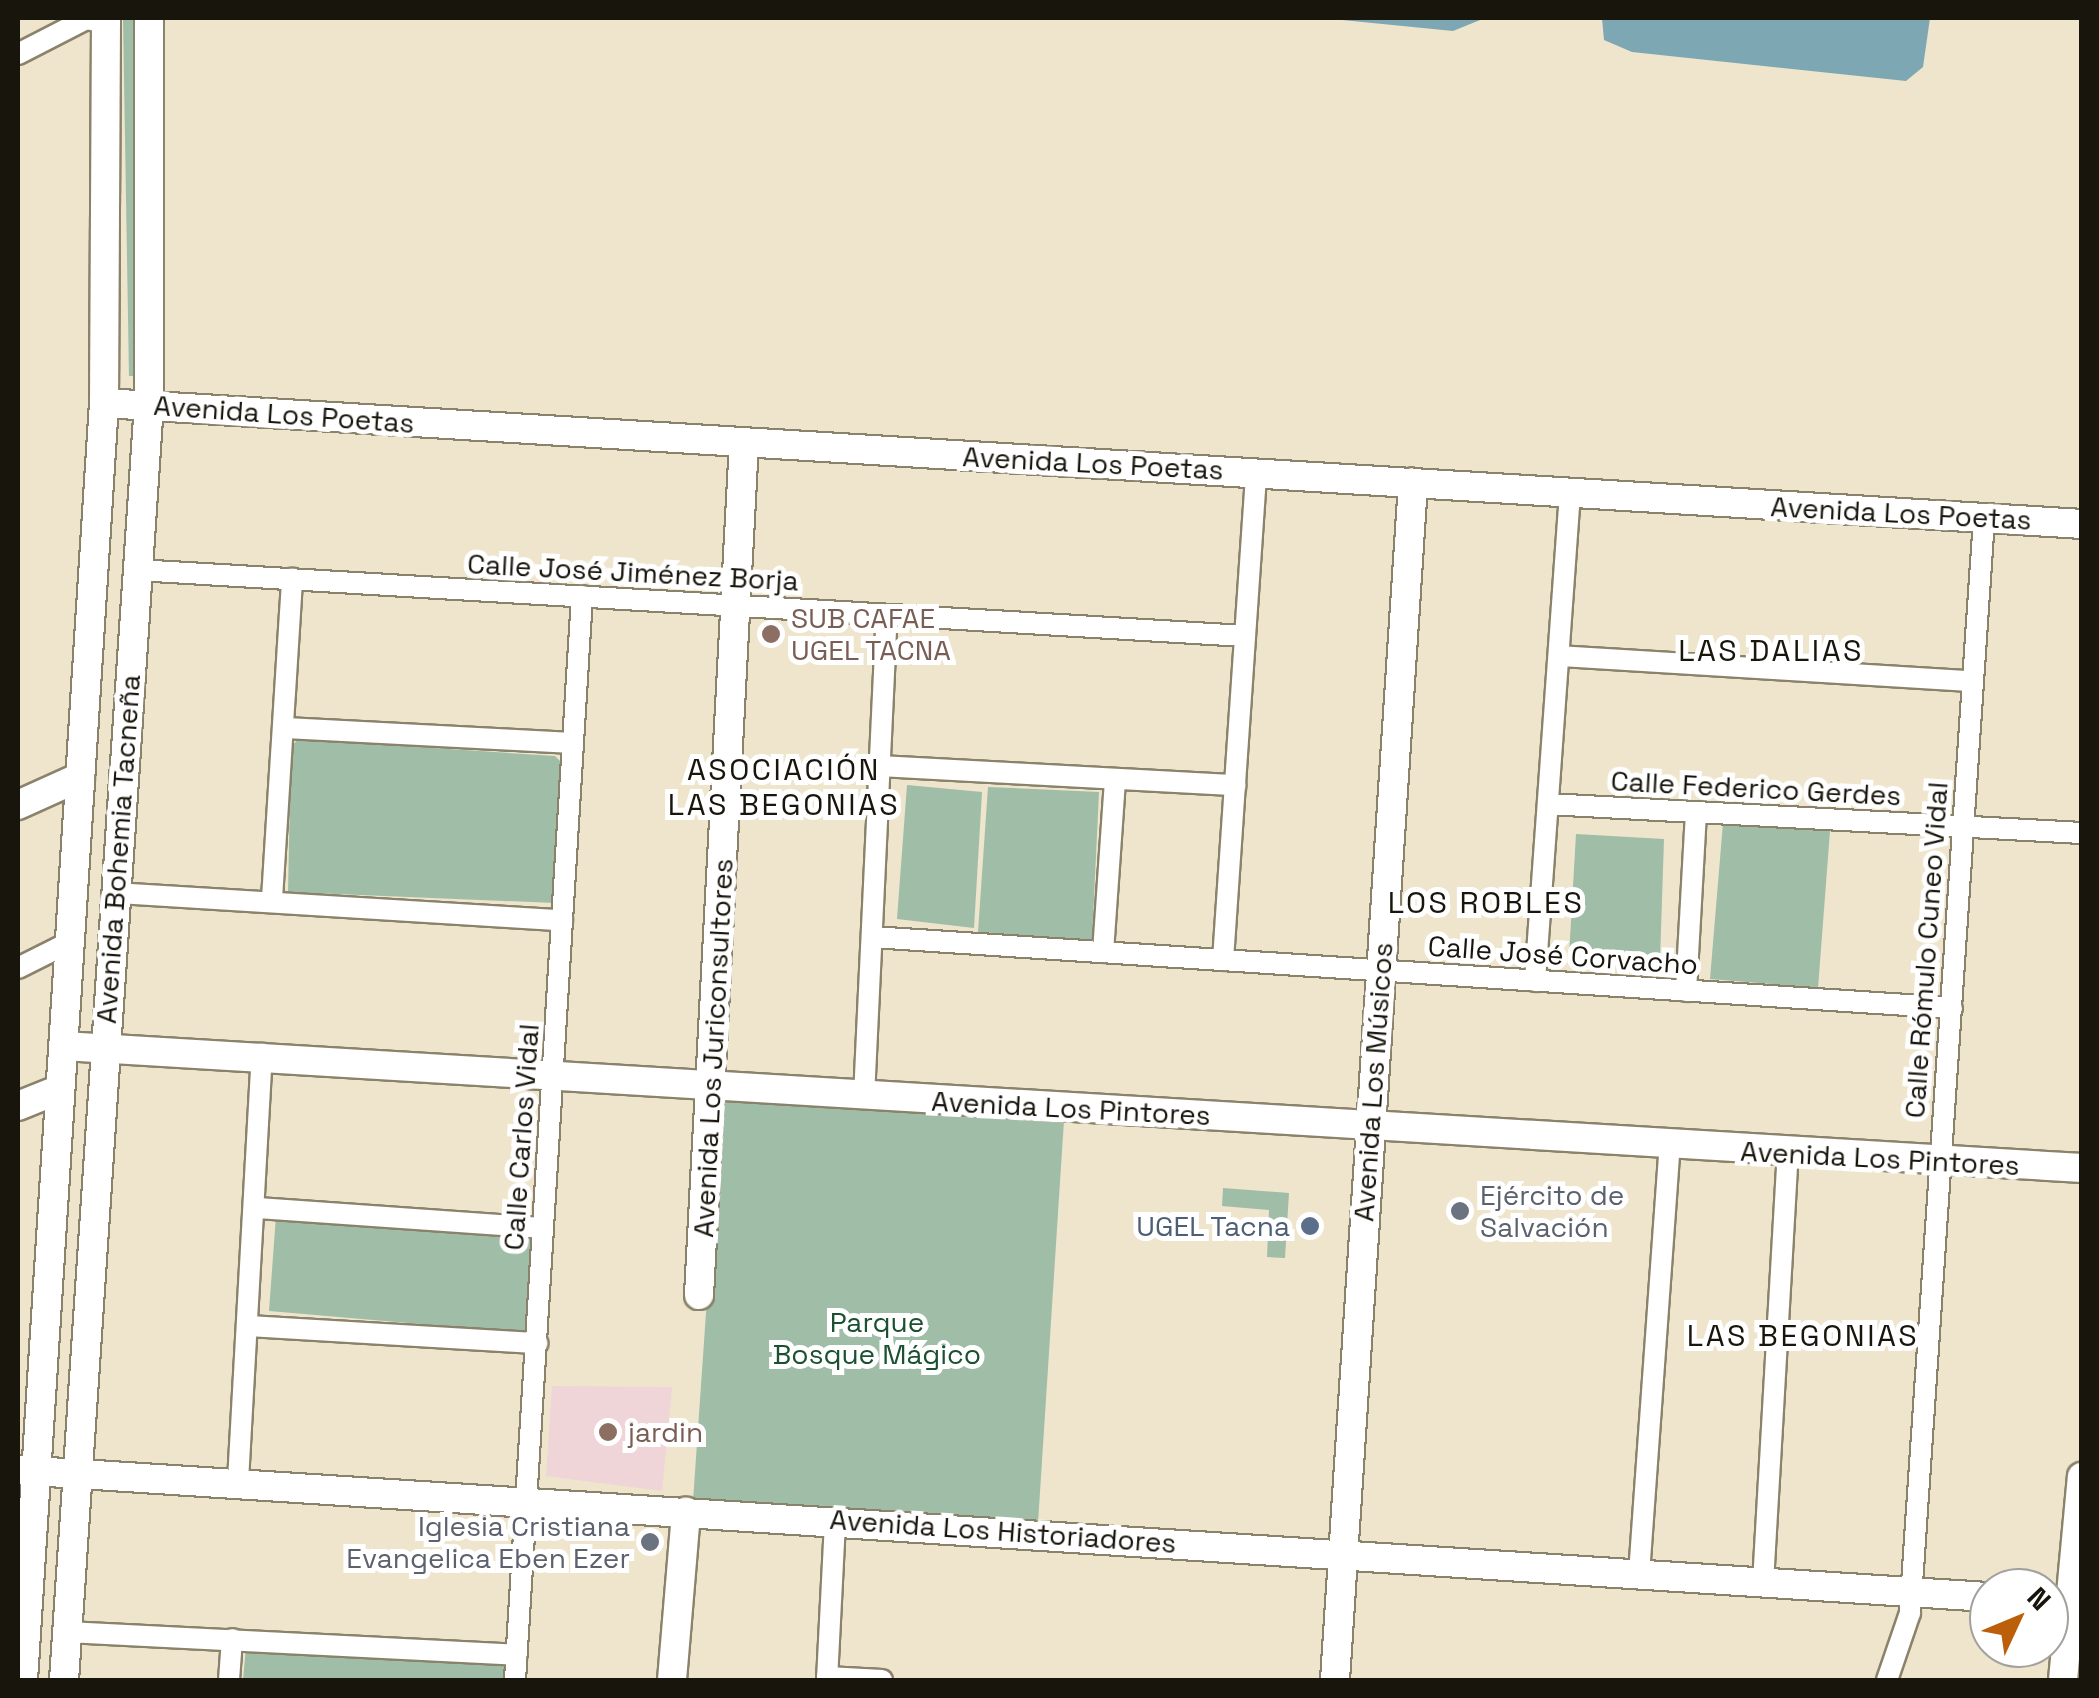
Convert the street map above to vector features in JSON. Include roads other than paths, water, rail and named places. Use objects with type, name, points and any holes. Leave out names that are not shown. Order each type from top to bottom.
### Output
[{"type":"street","name":"Avenida Bohemia Tacneña","points":[[64,1680],[149,406],[148,18]]},
{"type":"street","name":"Avenida Bohemia Tacneña","points":[[23,1680],[27,1470],[60,1089],[104,402],[96,19]]},
{"type":"street","points":[[18,54],[96,19]]},
{"type":"street","name":"Avenida Los Poetas","points":[[104,402],[2082,524]]},
{"type":"street","name":"Avenida Los Juriconsultores","points":[[698,1295],[744,442]]},
{"type":"street","points":[[1223,960],[1256,473]]},
{"type":"street","name":"Avenida Los Músicos","points":[[1336,1680],[1413,483]]},
{"type":"street","points":[[1535,981],[1570,492]]},
{"type":"street","name":"Calle Rómulo Cuneo Vidal","points":[[1887,1680],[1907,1632],[1984,518]]},
{"type":"street","name":"Calle José Jiménez Borja","points":[[137,570],[1245,636]]},
{"type":"street","points":[[272,899],[286,728],[292,579]]},
{"type":"street","name":"Calle Carlos Vidal","points":[[515,1680],[582,596]]},
{"type":"street","points":[[864,1096],[888,616]]},
{"type":"street","points":[[1559,656],[1972,681]]},
{"type":"street","points":[[286,728],[573,743]]},
{"type":"street","points":[[880,766],[1235,786]]},
{"type":"street","points":[[18,806],[80,776]]},
{"type":"street","points":[[1103,952],[1115,779]]},
{"type":"street","name":"Calle Federico Gerdes","points":[[1548,804],[2082,833]]},
{"type":"street","points":[[1686,991],[1696,812]]},
{"type":"street","points":[[116,893],[272,899],[562,920]]},
{"type":"street","name":"Calle José Corvacho","points":[[872,937],[1952,1008]]},
{"type":"street","points":[[18,968],[70,942]]},
{"type":"street","name":"Avenida Los Pintores","points":[[63,1046],[104,1053],[139,1045],[864,1096],[2082,1168]]},
{"type":"street","points":[[238,1481],[250,1326],[262,1054]]},
{"type":"street","points":[[18,1106],[60,1089]]},
{"type":"street","points":[[1639,1574],[1670,1145]]},
{"type":"street","points":[[1763,1583],[1788,1153]]},
{"type":"street","points":[[256,1208],[542,1228]]},
{"type":"street","points":[[250,1326],[537,1343]]},
{"type":"street","name":"Avenida Los Historiadores","points":[[27,1470],[1969,1596]]},
{"type":"street","points":[[2069,1592],[2082,1477]]},
{"type":"street","points":[[672,1680],[686,1512]]},
{"type":"street","points":[[835,1521],[827,1679],[882,1680]]},
{"type":"street","points":[[68,1632],[516,1656]]},
{"type":"street","points":[[229,1680],[232,1639]]},
{"type":"water","points":[[1322,18],[1485,18],[1453,31]]},
{"type":"water","points":[[1602,18],[1930,18],[1923,67],[1906,81],[1632,52],[1604,40]]},
{"type":"place","name":"SUB CAFAE UGEL TACNA","points":[[771,634]]},
{"type":"place","name":"Ejército de Salvación","points":[[1460,1211]]},
{"type":"place","name":"UGEL Tacna","points":[[1310,1226]]},
{"type":"place","name":"jardin","points":[[608,1432]]},
{"type":"place","name":"Iglesia Cristiana Evangelica Eben Ezer","points":[[650,1542]]},
{"type":"district","name":"LAS DALIAS","points":[[1771,651]]},
{"type":"district","name":"ASOCIACIÓN LAS BEGONIAS","points":[[784,787]]},
{"type":"district","name":"LOS ROBLES","points":[[1486,903]]},
{"type":"district","name":"LAS BEGONIAS","points":[[1803,1336]]},
{"type":"park label","name":"Parque Bosque Mágico","points":[[877,1338]]}]
